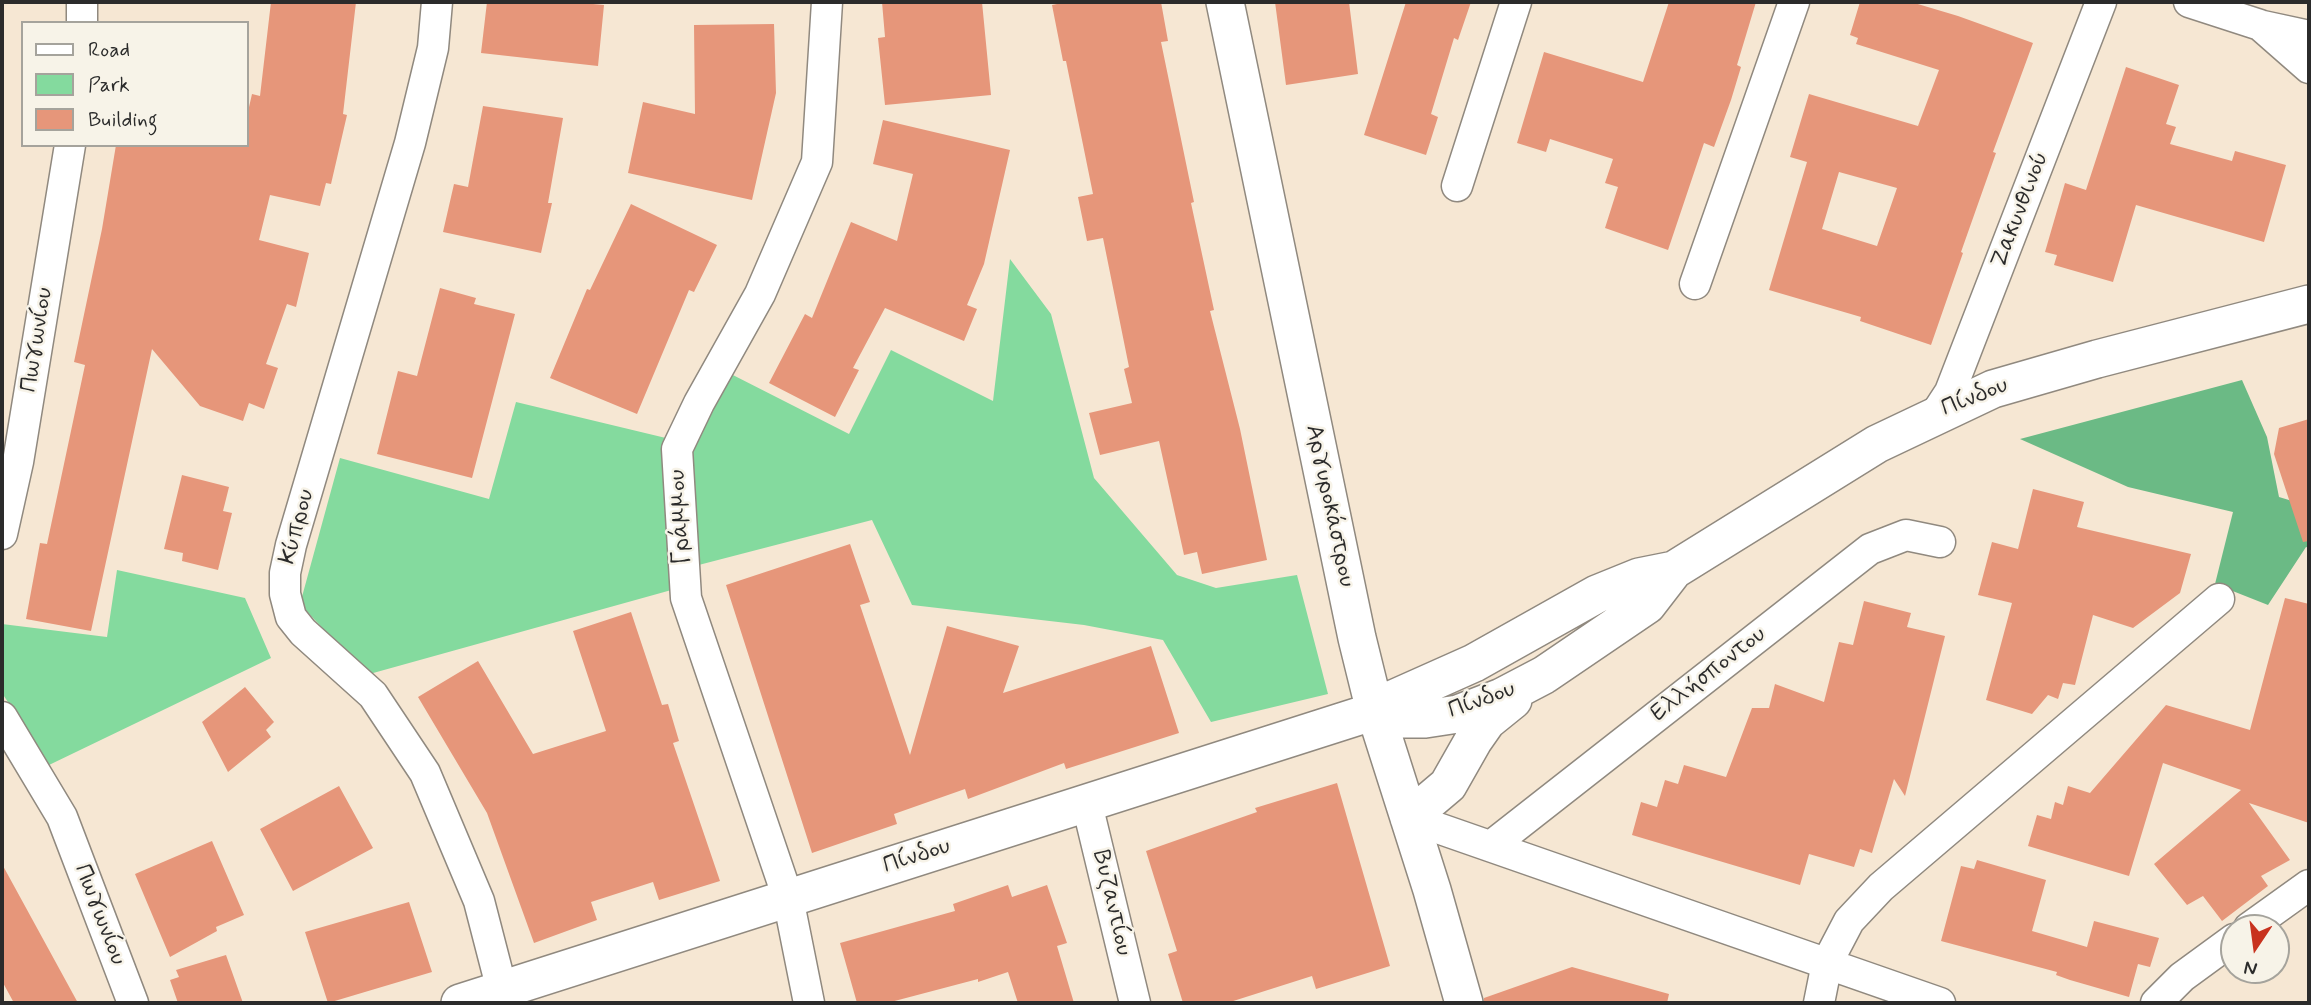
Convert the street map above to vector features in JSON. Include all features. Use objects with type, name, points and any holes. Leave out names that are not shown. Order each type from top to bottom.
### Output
[{"type":"street","points":[[82,2],[82,21]]},
{"type":"street","name":"Κύπρου","points":[[438,2],[432,48],[410,143],[291,545],[285,573],[285,594],[291,617],[303,632],[373,695],[425,773],[479,901],[502,997]]},
{"type":"street","name":"Γράμμου","points":[[809,1003],[788,898],[686,598],[677,449],[699,403],[760,294],[817,162],[827,2]]},
{"type":"street","name":"Αργυροκάστρου","points":[[1225,2],[1348,594],[1375,711],[1464,1003]]},
{"type":"street","points":[[1457,186],[1516,2]]},
{"type":"street","points":[[1695,284],[1794,2]]},
{"type":"street","name":"Ζακυνθινού","points":[[1935,415],[1950,392],[2101,2]]},
{"type":"street","points":[[2189,2],[2260,25],[2309,36]]},
{"type":"street","points":[[2260,25],[2309,68]]},
{"type":"street","name":"Πωγωνίου","points":[[2,534],[19,462],[70,147]]},
{"type":"street","name":"Πίνδου","points":[[1375,711],[1397,719],[1425,719],[1458,713],[1502,697],[1544,675],[1647,604],[1674,570],[1877,443],[1993,388],[2309,304]]},
{"type":"street","name":"Ελλήσποντου","points":[[1491,846],[1870,549],[1906,535],[1940,542]]},
{"type":"street","name":"Πίνδου","points":[[460,1003],[502,997],[788,898],[1375,711],[1391,700],[1474,663],[1597,594],[1639,576],[1674,570]]},
{"type":"street","points":[[1819,1003],[1827,964],[1849,921],[1881,887],[2219,599]]},
{"type":"street","points":[[1409,818],[1448,785],[1487,721],[1544,675]]},
{"type":"street","name":"Πωγωνίου","points":[[2,718],[62,817],[133,1003]]},
{"type":"street","name":"Βυζαντίου","points":[[1087,804],[1135,1003]]},
{"type":"street","points":[[1409,818],[1940,1003]]},
{"type":"street","points":[[2269,914],[2309,885]]},
{"type":"street","points":[[2156,1003],[2182,976],[2220,949]]},
{"type":"green space","points":[[1010,259],[1051,314],[1094,478],[1177,575],[1216,588],[1297,575],[1328,694],[1211,722],[1163,640],[1084,625],[912,605],[872,520],[691,567],[685,450],[725,371],[849,434],[891,350],[993,401]]},
{"type":"green space","points":[[2242,380],[2267,437],[2279,497],[2309,506],[2309,548],[2306,547],[2268,605],[2215,584],[2233,512],[2128,487],[2020,439]]},
{"type":"green space","points":[[516,402],[670,439],[675,589],[366,675],[300,604],[340,458],[489,499]]},
{"type":"green space","points":[[117,570],[245,598],[271,658],[49,765],[2,693],[2,624],[107,637]]},
{"type":"building","points":[[271,2],[356,2],[343,114],[347,115],[331,184],[326,183],[320,206],[270,195],[259,240],[309,253],[296,307],[287,304],[266,364],[278,368],[264,409],[249,403],[243,421],[200,406],[152,349],[91,631],[26,619],[40,543],[47,544],[85,365],[74,362],[102,229],[116,147],[248,147],[248,112],[252,94],[260,96]]},
{"type":"building","points":[[487,2],[571,2],[604,5],[598,66],[481,53]]},
{"type":"building","points":[[882,2],[982,2],[991,95],[885,105],[878,38],[885,37]]},
{"type":"building","points":[[1067,2],[1161,2],[1168,41],[1161,42],[1214,310],[1210,311],[1240,429],[1267,560],[1202,574],[1197,552],[1184,555],[1159,441],[1100,455],[1089,413],[1132,403],[1124,369],[1129,367],[1103,238],[1087,241],[1078,197],[1093,194],[1052,5]]},
{"type":"building","points":[[1275,2],[1349,2],[1358,74],[1286,85]]},
{"type":"building","points":[[1406,2],[1471,2],[1458,40],[1454,38],[1431,114],[1438,117],[1426,155],[1364,135]]},
{"type":"building","points":[[1669,2],[1756,2],[1737,65],[1741,67],[1731,100],[1714,147],[1704,143],[1668,250],[1605,228],[1618,187],[1605,183],[1613,159],[1550,139],[1546,152],[1517,143],[1544,52],[1643,82]]},
{"type":"building","points":[[1860,2],[1911,2],[2033,43],[1993,152],[1996,153],[1931,345],[1860,321],[1861,317],[1769,290],[1807,162],[1790,157],[1809,94],[1918,126],[1939,70],[1856,44],[1858,38],[1850,35]],"holes":[[[1839,172],[1897,188],[1877,246],[1822,229]]]},
{"type":"building","points":[[774,24],[776,93],[752,200],[628,173],[643,102],[695,114],[694,25]]},
{"type":"building","points":[[2126,67],[2179,85],[2166,124],[2176,127],[2170,144],[2232,161],[2235,151],[2286,165],[2264,242],[2136,205],[2113,282],[2054,265],[2057,255],[2045,252],[2065,183],[2086,190]]},
{"type":"building","points":[[483,106],[563,118],[548,203],[552,203],[541,253],[443,232],[454,184],[468,187]]},
{"type":"building","points":[[883,120],[1010,150],[984,264],[967,305],[977,309],[964,341],[885,308],[853,368],[859,370],[835,417],[769,383],[805,314],[812,318],[851,222],[897,241],[913,174],[873,164]]},
{"type":"building","points":[[631,204],[717,245],[694,292],[689,290],[637,414],[550,378],[587,289],[590,290]]},
{"type":"building","points":[[440,288],[476,298],[474,304],[515,314],[472,478],[377,454],[398,371],[417,376]]},
{"type":"building","points":[[2309,419],[2309,541],[2303,542],[2274,454],[2279,428]]},
{"type":"building","points":[[182,475],[229,487],[223,511],[232,513],[218,570],[182,561],[183,553],[164,549]]},
{"type":"building","points":[[2033,489],[2084,502],[2077,527],[2191,554],[2180,593],[2133,628],[2093,615],[2075,685],[2063,683],[2058,699],[2048,695],[2032,714],[1986,700],[2012,603],[1978,595],[1992,542],[2018,549]]},
{"type":"building","points":[[850,544],[870,602],[860,605],[910,755],[947,626],[1019,646],[1003,693],[1151,646],[1179,733],[1066,769],[1064,763],[968,799],[965,789],[894,814],[897,824],[812,853],[726,585]]},
{"type":"building","points":[[2285,598],[2309,604],[2309,823],[2249,803],[2290,860],[2261,876],[2268,886],[2231,914],[2220,914],[2220,918],[2203,896],[2187,905],[2154,864],[2241,790],[2163,763],[2129,876],[2028,846],[2037,815],[2051,819],[2055,802],[2063,805],[2068,786],[2090,793],[2166,705],[2250,730]]},
{"type":"building","points":[[1864,601],[1911,613],[1907,627],[1945,636],[1905,796],[1894,779],[1872,853],[1860,849],[1854,867],[1809,854],[1800,885],[1632,835],[1641,802],[1657,807],[1665,780],[1678,784],[1684,765],[1726,777],[1752,708],[1769,708],[1775,684],[1824,702],[1839,642],[1853,645]]},
{"type":"building","points":[[631,612],[662,705],[668,704],[679,741],[673,743],[720,881],[659,900],[653,882],[591,902],[597,920],[534,943],[487,813],[418,697],[478,661],[533,754],[606,731],[573,631]]},
{"type":"building","points":[[245,687],[274,722],[266,730],[271,737],[228,772],[202,722]]},
{"type":"building","points":[[1337,783],[1390,966],[1316,989],[1312,976],[1227,1003],[1183,1003],[1168,954],[1177,951],[1146,851],[1257,812],[1255,808]]},
{"type":"building","points":[[339,786],[373,848],[293,891],[260,829]]},
{"type":"building","points":[[212,841],[244,915],[216,927],[217,931],[170,957],[135,874]]},
{"type":"building","points":[[1977,860],[2046,880],[2032,931],[2087,947],[2094,921],[2159,938],[2150,967],[2138,964],[2129,997],[2070,980],[2056,975],[2057,972],[1941,941],[1961,866],[1974,869]]},
{"type":"building","points":[[2,864],[78,1003],[14,1003],[2,981]]},
{"type":"building","points":[[1008,885],[1012,897],[1047,885],[1067,943],[1057,946],[1074,1003],[1018,1003],[1008,972],[978,982],[978,979],[887,1003],[857,1003],[840,943],[955,911],[953,904]]},
{"type":"building","points":[[409,902],[432,972],[328,1003],[305,932]]},
{"type":"building","points":[[226,955],[243,1003],[178,1003],[170,980],[179,977],[176,970]]},
{"type":"building","points":[[1572,967],[1669,994],[1667,1003],[1484,1003],[1484,998]]}]
